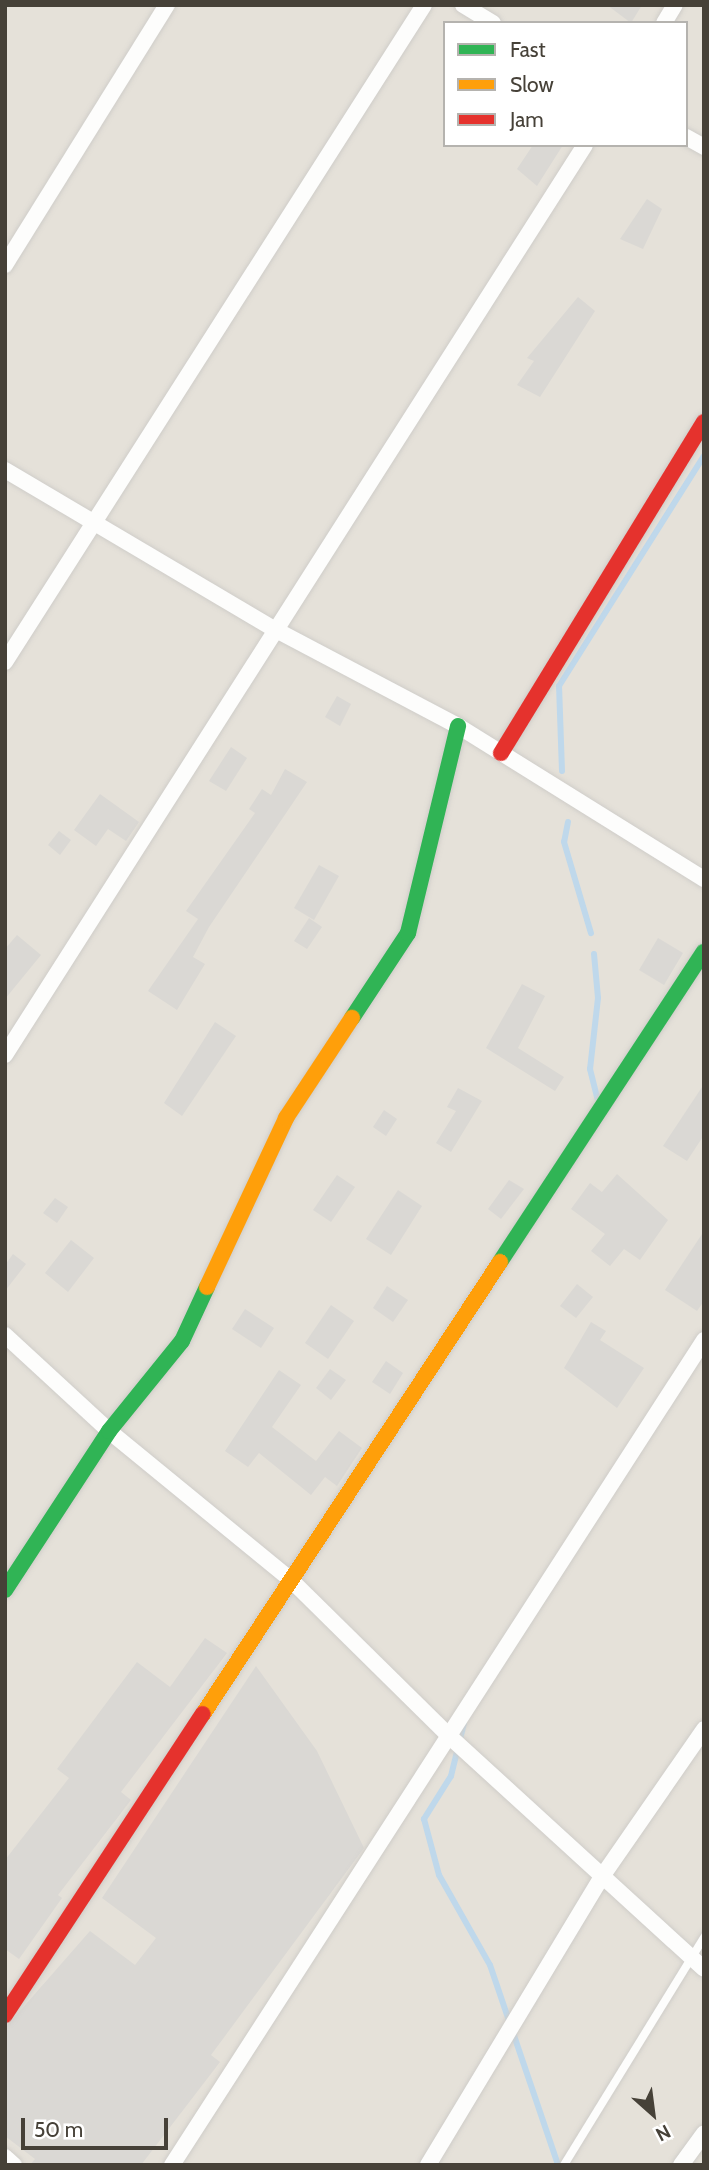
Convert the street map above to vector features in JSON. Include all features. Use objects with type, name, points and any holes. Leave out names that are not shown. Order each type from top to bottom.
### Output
[{"type":"street","points":[[5,265],[167,5]]},
{"type":"street","points":[[5,662],[424,5]]},
{"type":"street","points":[[463,5],[490,21]]},
{"type":"street","points":[[665,21],[675,5]]},
{"type":"street","points":[[688,138],[704,147]]},
{"type":"street","points":[[5,1055],[584,147]]},
{"type":"street","points":[[501,753],[704,422]]},
{"type":"street","points":[[5,470],[276,630],[458,726],[704,879]]},
{"type":"street","points":[[5,1590],[109,1432],[182,1341],[286,1118],[408,933],[458,726]]},
{"type":"street","points":[[5,2015],[704,952]]},
{"type":"street","points":[[5,1335],[109,1432],[291,1580],[449,1736],[601,1878],[704,1969]]},
{"type":"street","points":[[172,2165],[704,1340]]},
{"type":"street","points":[[428,2165],[601,1878],[704,1729]]},
{"type":"street","points":[[681,2165],[704,2133]]},
{"type":"street","points":[[5,2157],[14,2165]]},
{"type":"lane","points":[[564,2165],[704,1937]]},
{"type":"shaded area","points":[[5,5],[704,5],[704,2165],[5,2165]]},
{"type":"building","points":[[607,5],[642,5],[632,21]]},
{"type":"building","points":[[532,147],[562,147],[537,186],[517,169]]},
{"type":"building","points":[[647,199],[662,209],[643,249],[620,239]]},
{"type":"building","points":[[578,297],[595,311],[540,397],[517,385],[534,361],[527,358]]},
{"type":"building","points":[[337,696],[351,704],[340,726],[325,717]]},
{"type":"building","points":[[231,747],[247,758],[226,791],[209,781]]},
{"type":"building","points":[[285,769],[307,782],[209,927],[193,957],[205,964],[177,1010],[148,991],[198,919],[186,911],[255,813],[249,809],[262,789],[271,795]]},
{"type":"building","points":[[100,794],[139,822],[126,841],[108,829],[96,846],[74,830]]},
{"type":"building","points":[[59,831],[71,840],[60,855],[48,845]]},
{"type":"building","points":[[319,865],[339,876],[314,920],[294,908]]},
{"type":"building","points":[[309,918],[322,927],[307,949],[294,941]]},
{"type":"building","points":[[17,935],[41,955],[5,999],[5,949]]},
{"type":"building","points":[[658,938],[683,953],[664,985],[639,970]]},
{"type":"building","points":[[522,984],[545,996],[518,1048],[564,1077],[555,1091],[486,1048]]},
{"type":"building","points":[[215,1022],[236,1036],[182,1116],[164,1103]]},
{"type":"building","points":[[704,1084],[704,1135],[687,1161],[663,1146]]},
{"type":"building","points":[[458,1088],[482,1101],[451,1152],[436,1143],[456,1111],[447,1107]]},
{"type":"building","points":[[384,1110],[397,1119],[386,1136],[373,1127]]},
{"type":"building","points":[[617,1174],[668,1220],[640,1260],[624,1249],[610,1266],[591,1251],[605,1234],[571,1209],[590,1183],[602,1192]]},
{"type":"building","points":[[337,1175],[355,1187],[331,1222],[313,1210]]},
{"type":"building","points":[[509,1180],[524,1189],[501,1219],[488,1209]]},
{"type":"building","points":[[398,1190],[422,1206],[391,1255],[366,1239]]},
{"type":"building","points":[[55,1198],[68,1207],[57,1223],[43,1213]]},
{"type":"building","points":[[704,1231],[704,1301],[697,1311],[665,1290]]},
{"type":"building","points":[[71,1240],[94,1258],[68,1292],[45,1273]]},
{"type":"building","points":[[13,1254],[26,1264],[5,1291],[5,1265]]},
{"type":"building","points":[[577,1284],[593,1297],[576,1318],[560,1306]]},
{"type":"building","points":[[387,1286],[408,1300],[393,1322],[373,1308]]},
{"type":"building","points":[[331,1305],[354,1321],[328,1359],[305,1343]]},
{"type":"building","points":[[245,1309],[274,1328],[261,1348],[232,1329]]},
{"type":"building","points":[[591,1322],[606,1331],[600,1340],[644,1368],[617,1408],[564,1368]]},
{"type":"building","points":[[386,1361],[403,1373],[390,1394],[372,1382]]},
{"type":"building","points":[[330,1369],[346,1380],[331,1400],[316,1388]]},
{"type":"building","points":[[279,1370],[301,1385],[272,1427],[316,1461],[339,1431],[362,1448],[337,1486],[325,1477],[311,1495],[259,1453],[248,1467],[225,1451]]},
{"type":"building","points":[[205,1638],[227,1653],[121,1792],[131,1800],[58,1895],[62,1898],[19,1959],[5,1949],[5,1860],[69,1778],[57,1769],[137,1662],[170,1687]]},
{"type":"building","points":[[256,1666],[317,1751],[364,1848],[211,2055],[220,2062],[141,2165],[30,2165],[35,2159],[5,2136],[5,2028],[90,1931],[135,1965],[156,1938],[102,1898]]},
{"type":"waterway","points":[[562,771],[559,686],[704,456]]},
{"type":"waterway","points":[[568,822],[564,842],[591,933]]},
{"type":"waterway","points":[[594,954],[598,998],[590,1069],[597,1098]]},
{"type":"waterway","points":[[464,1723],[451,1776],[424,1819],[439,1875],[490,1965],[558,2165]]},
{"type":"traffic: fast","points":[[352,1018],[408,933],[458,726]]},
{"type":"traffic: fast","points":[[500,1262],[704,952]]},
{"type":"traffic: fast","points":[[5,1590],[109,1431],[182,1341],[207,1287]]},
{"type":"traffic: slow","points":[[207,1287],[286,1118],[352,1018]]},
{"type":"traffic: slow","points":[[203,1714],[500,1262]]},
{"type":"traffic: jam","points":[[501,753],[704,422]]},
{"type":"traffic: jam","points":[[5,2015],[203,1714]]}]
